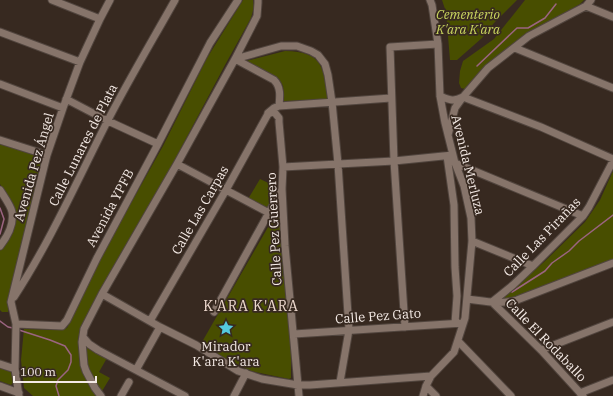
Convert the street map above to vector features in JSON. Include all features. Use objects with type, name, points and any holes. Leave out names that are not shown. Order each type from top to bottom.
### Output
[{"type":"street","points":[[52,0],[100,19]]},
{"type":"street","name":"Avenida Pez Ángel","points":[[16,328],[11,302],[47,154],[80,62],[110,0]]},
{"type":"street","name":"Calle Lunares de Plata","points":[[11,302],[26,279],[108,121],[175,0]]},
{"type":"street","points":[[101,396],[95,388],[84,365],[84,330],[102,294],[177,164],[235,59],[256,16],[258,0]]},
{"type":"street","name":"Avenida Merluza","points":[[430,0],[438,44],[440,96],[448,135],[454,205],[457,296],[455,324]]},
{"type":"street","points":[[448,135],[455,108],[488,68],[529,36],[586,6],[591,0]]},
{"type":"street","name":"Avenida YPFB","points":[[16,328],[62,326],[67,320],[97,258],[210,43],[236,1]]},
{"type":"street","points":[[586,6],[613,17]]},
{"type":"street","points":[[0,32],[80,62]]},
{"type":"street","points":[[405,327],[394,161],[390,47],[438,44]]},
{"type":"street","points":[[235,59],[281,46],[297,46],[318,55],[325,64],[332,102],[338,164],[349,330],[340,382]]},
{"type":"street","points":[[515,48],[613,88]]},
{"type":"street","points":[[235,59],[274,80],[278,84],[280,89],[279,106]]},
{"type":"street","points":[[0,84],[63,108]]},
{"type":"street","points":[[440,96],[447,99],[456,100],[463,97],[541,127],[613,160]]},
{"type":"street","points":[[270,113],[274,108],[279,106],[391,98]]},
{"type":"street","points":[[66,100],[158,144]]},
{"type":"street","name":"Calle Pez Guerrero","points":[[270,113],[275,113],[279,118],[285,246],[299,396]]},
{"type":"street","name":"Calle Las Carpas","points":[[150,321],[270,113]]},
{"type":"street","points":[[0,140],[47,154]]},
{"type":"street","points":[[282,167],[394,161],[450,156]]},
{"type":"street","name":"Avenida Merluza","points":[[423,396],[431,376],[454,352],[465,318],[472,241],[471,218],[464,186],[455,163],[450,156]]},
{"type":"street","name":"Calle Las Pirañas","points":[[492,302],[534,266],[583,216],[613,160]]},
{"type":"street","points":[[455,163],[583,216]]},
{"type":"street","points":[[177,164],[269,213]]},
{"type":"street","points":[[214,312],[282,189]]},
{"type":"street","points":[[0,190],[12,210],[12,223],[4,242],[0,246]]},
{"type":"street","points":[[472,241],[534,266]]},
{"type":"street","points":[[492,302],[508,303],[613,263]]},
{"type":"street","points":[[102,294],[160,327],[196,345],[238,371],[262,379],[298,385],[310,385],[431,376]]},
{"type":"street","name":"Calle El Rodaballo","points":[[467,299],[492,302],[582,395]]},
{"type":"street","points":[[540,350],[613,322]]},
{"type":"street","name":"Calle Pez Gato","points":[[294,334],[463,323]]},
{"type":"street","points":[[136,370],[160,327]]},
{"type":"street","points":[[16,328],[15,369],[19,395]]},
{"type":"street","points":[[83,337],[89,344],[98,350],[185,396]]},
{"type":"street","points":[[458,341],[511,396]]},
{"type":"street","points":[[0,364],[15,369]]},
{"type":"street","points":[[234,396],[246,374]]},
{"type":"street","points":[[582,395],[613,380]]},
{"type":"street","points":[[121,396],[129,382]]},
{"type":"street","points":[[0,386],[19,395]]},
{"type":"street","points":[[426,386],[436,396]]},
{"type":"green space","points":[[243,0],[253,0],[254,7],[251,18],[172,165],[110,272],[81,329],[78,338],[79,347],[87,343],[107,358],[99,372],[110,378],[99,396],[33,396],[24,388],[21,360],[24,329],[57,330],[67,328],[99,260],[163,146],[207,58]]},
{"type":"green space","name":"Cementerio K'ara K'ara","points":[[442,0],[517,0],[494,23],[482,38],[457,60],[450,60],[446,12]]},
{"type":"green space","points":[[525,0],[584,0],[580,4],[529,34],[497,57],[465,89],[461,88],[459,83],[463,61],[494,39]]},
{"type":"green space","points":[[285,51],[307,54],[314,58],[319,64],[325,79],[328,100],[284,101],[283,86],[279,79],[246,61]]},
{"type":"green space","points":[[0,144],[44,158],[9,299],[8,312],[2,312],[0,310],[0,250],[10,236],[15,210],[0,184]]},
{"type":"green space","points":[[613,171],[613,260],[518,298],[502,298],[544,262],[585,222],[600,200]]},
{"type":"green space","points":[[260,179],[279,188],[267,209],[248,199]]},
{"type":"green space","points":[[280,214],[291,348],[291,378],[289,379],[251,371],[219,355],[202,342],[275,215]]},
{"type":"green space","points":[[0,368],[14,373],[15,380],[11,385],[0,381]]},
{"type":"waterway","points":[[477,66],[517,28],[528,28],[545,18],[556,4]]},
{"type":"waterway","points":[[0,208],[4,219],[0,234]]},
{"type":"waterway","points":[[512,292],[545,271],[552,263],[613,215]]},
{"type":"waterway","points":[[0,321],[8,327],[13,328]]},
{"type":"waterway","points":[[19,330],[65,346],[71,355],[71,362],[68,370],[58,380],[56,386],[59,396]]},
{"type":"place","name":"Mirador K'ara K'ara","points":[[226,328]]},
{"type":"district","name":"K'ARA K'ARA","points":[[251,306]]}]
